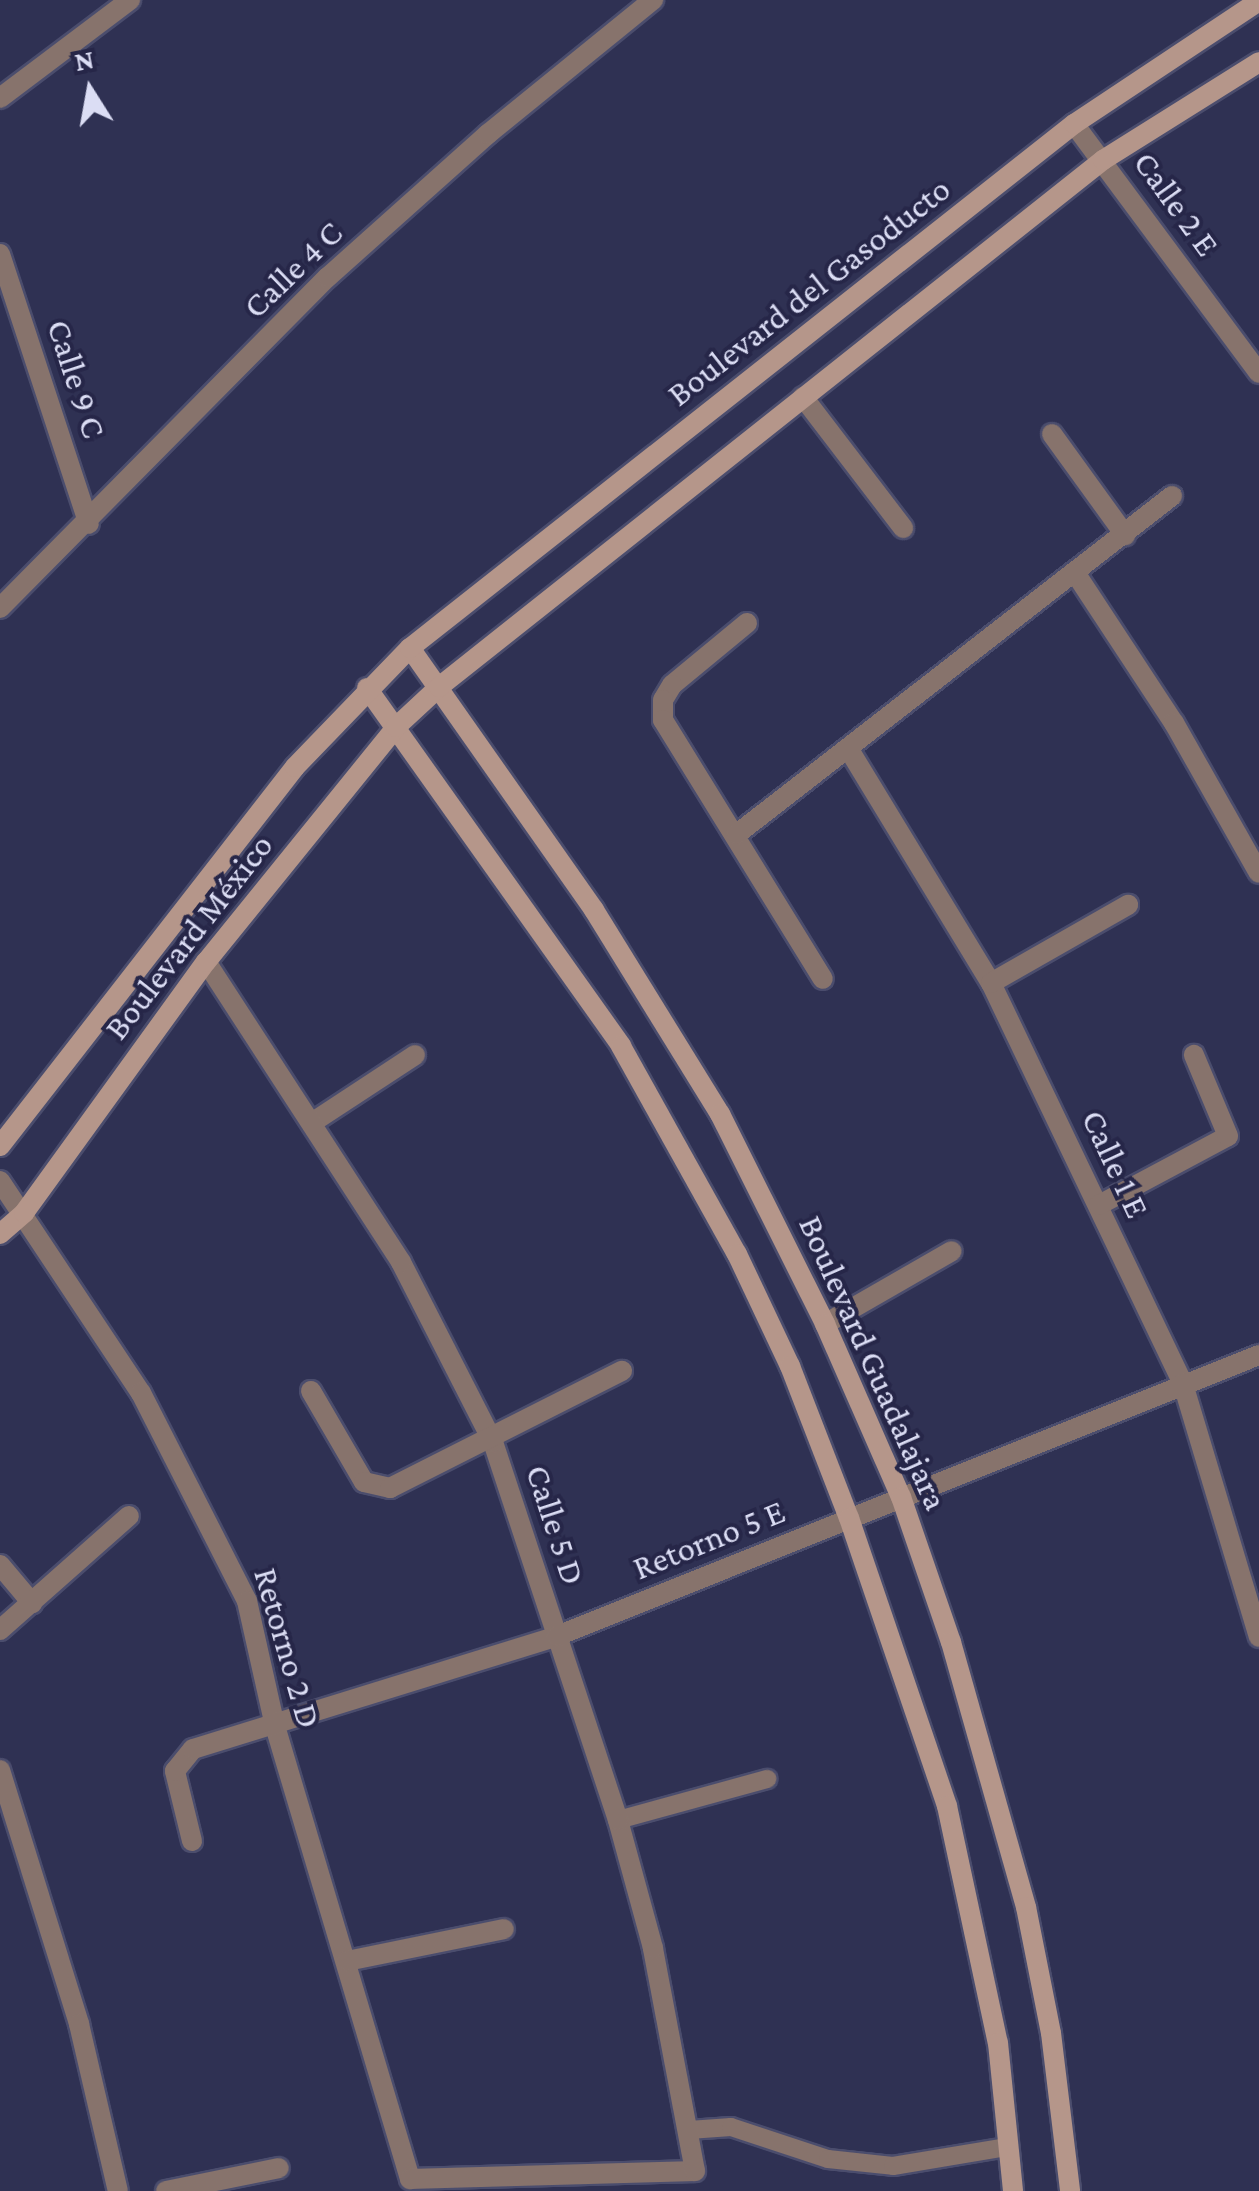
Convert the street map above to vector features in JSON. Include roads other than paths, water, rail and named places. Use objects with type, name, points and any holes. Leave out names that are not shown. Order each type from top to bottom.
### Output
[{"type":"street","points":[[0,98],[130,0]]},
{"type":"street","name":"Calle 4 C","points":[[0,608],[89,524],[328,277],[488,134],[653,0]]},
{"type":"street","name":"Boulevard del Gasoducto","points":[[410,648],[1074,124],[1259,1]]},
{"type":"street","points":[[440,687],[1103,160],[1259,62]]},
{"type":"street","name":"Calle 2 E","points":[[1074,124],[1259,372]]},
{"type":"street","name":"Calle 9 C","points":[[0,254],[89,524]]},
{"type":"street","points":[[802,397],[902,528]]},
{"type":"street","points":[[1052,434],[1125,534]]},
{"type":"street","points":[[737,834],[1172,496]]},
{"type":"street","points":[[1076,574],[1174,723],[1259,872]]},
{"type":"street","points":[[747,623],[672,685],[663,700],[664,720],[823,979]]},
{"type":"street","name":"Boulevard Guadalajara","points":[[410,648],[662,1016],[720,1114],[825,1324],[901,1497],[956,1658],[1026,1907],[1051,2032],[1070,2191]]},
{"type":"street","name":"Boulevard México","points":[[0,1146],[190,894],[367,688],[410,648]]},
{"type":"street","name":"Boulevard México","points":[[0,1234],[24,1212],[206,962],[396,727],[440,687]]},
{"type":"street","points":[[367,688],[560,954],[672,1134],[790,1366],[850,1518],[941,1787],[968,1891],[998,2043],[1013,2191]]},
{"type":"street","name":"Calle 1 E","points":[[848,748],[990,984],[1183,1384],[1259,1637]]},
{"type":"street","points":[[990,984],[1128,905]]},
{"type":"street","name":"Calle 5 D","points":[[206,962],[401,1262],[493,1442],[618,1820],[653,1948],[694,2170]]},
{"type":"street","points":[[313,1122],[415,1055]]},
{"type":"street","points":[[1099,1205],[1228,1136],[1194,1055]]},
{"type":"street","name":"Retorno 2 D","points":[[0,1181],[142,1393],[247,1601],[275,1726],[410,2179],[694,2170]]},
{"type":"street","points":[[825,1324],[952,1250]]},
{"type":"street","name":"Retorno 5 E","points":[[192,1841],[177,1762],[193,1749],[557,1636],[1259,1355]]},
{"type":"street","points":[[312,1391],[355,1470],[375,1488],[407,1482],[493,1442],[622,1371]]},
{"type":"street","points":[[0,1630],[129,1516]]},
{"type":"street","points":[[0,1565],[32,1603]]},
{"type":"street","points":[[0,1770],[79,2024],[118,2191]]},
{"type":"street","points":[[347,1962],[504,1929]]},
{"type":"street","points":[[166,2191],[279,2168]]},
{"type":"lane","points":[[618,1820],[767,1778]]},
{"type":"lane","points":[[689,2130],[731,2127],[828,2159],[892,2166],[1008,2147]]}]
